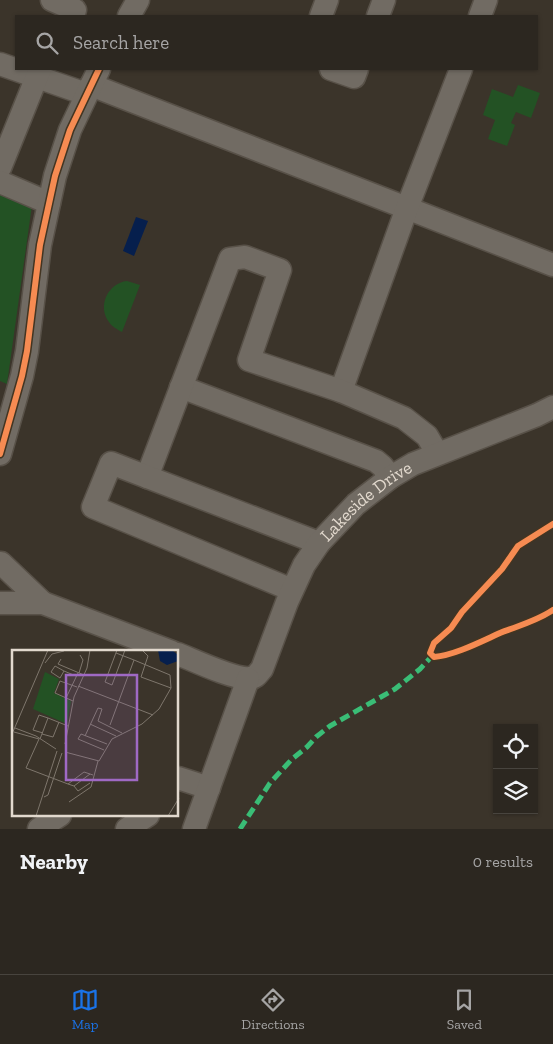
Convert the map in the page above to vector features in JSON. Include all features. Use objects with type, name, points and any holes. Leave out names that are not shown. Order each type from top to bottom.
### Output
[{"type":"street","points":[[52,0],[76,9]]},
{"type":"street","points":[[130,15],[138,0]]},
{"type":"street","points":[[321,15],[327,0]]},
{"type":"street","points":[[378,15],[384,0]]},
{"type":"street","points":[[480,15],[486,0]]},
{"type":"street","points":[[0,64],[15,68]]},
{"type":"street","points":[[25,70],[92,83],[553,265]]},
{"type":"street","points":[[334,70],[354,77],[357,70]]},
{"type":"street","points":[[341,391],[407,208],[460,70]]},
{"type":"street","points":[[0,168],[38,73]]},
{"type":"street","points":[[0,454],[8,397],[27,351],[40,244],[49,203],[62,151],[92,83]]},
{"type":"street","points":[[0,182],[49,203]]},
{"type":"street","points":[[147,477],[230,259],[245,257],[280,270],[249,360],[341,391],[404,418],[427,436],[437,453]]},
{"type":"street","points":[[182,387],[376,461],[391,477]]},
{"type":"street","name":"Lakeside Drive","points":[[194,829],[252,678],[262,669],[292,590],[304,565],[319,543],[356,504],[391,477],[413,464],[553,407]]},
{"type":"street","points":[[292,590],[93,507],[111,463],[319,543]]},
{"type":"street","points":[[0,562],[0,581]]},
{"type":"street","points":[[0,562],[43,603]]},
{"type":"street","points":[[0,603],[43,603],[167,650]]},
{"type":"street","points":[[179,654],[237,676],[252,678]]},
{"type":"street","points":[[180,785],[209,788]]},
{"type":"street","points":[[39,829],[58,816]]},
{"type":"street","points":[[127,829],[146,816]]},
{"type":"green space","points":[[518,85],[540,93],[531,118],[516,112],[511,123],[515,125],[507,146],[488,139],[495,120],[483,115],[492,89],[513,97]]},
{"type":"green space","points":[[0,191],[32,205],[7,384],[0,381]]},
{"type":"green space","points":[[127,281],[140,285],[122,332],[113,327],[109,322],[104,309],[104,303],[106,296],[114,286]]},
{"type":"water","points":[[136,217],[148,221],[134,256],[123,251]]},
{"type":"marked path","points":[[240,829],[270,783],[316,737],[330,726],[395,689],[420,669],[432,656]]},
{"type":"cycle path","points":[[0,454],[22,376],[27,351],[40,245],[55,176],[70,130],[99,70]]},
{"type":"cycle path","points":[[553,524],[518,546],[502,569],[462,612],[451,628],[434,643],[430,653],[434,657],[459,651],[534,620],[553,610]]}]
